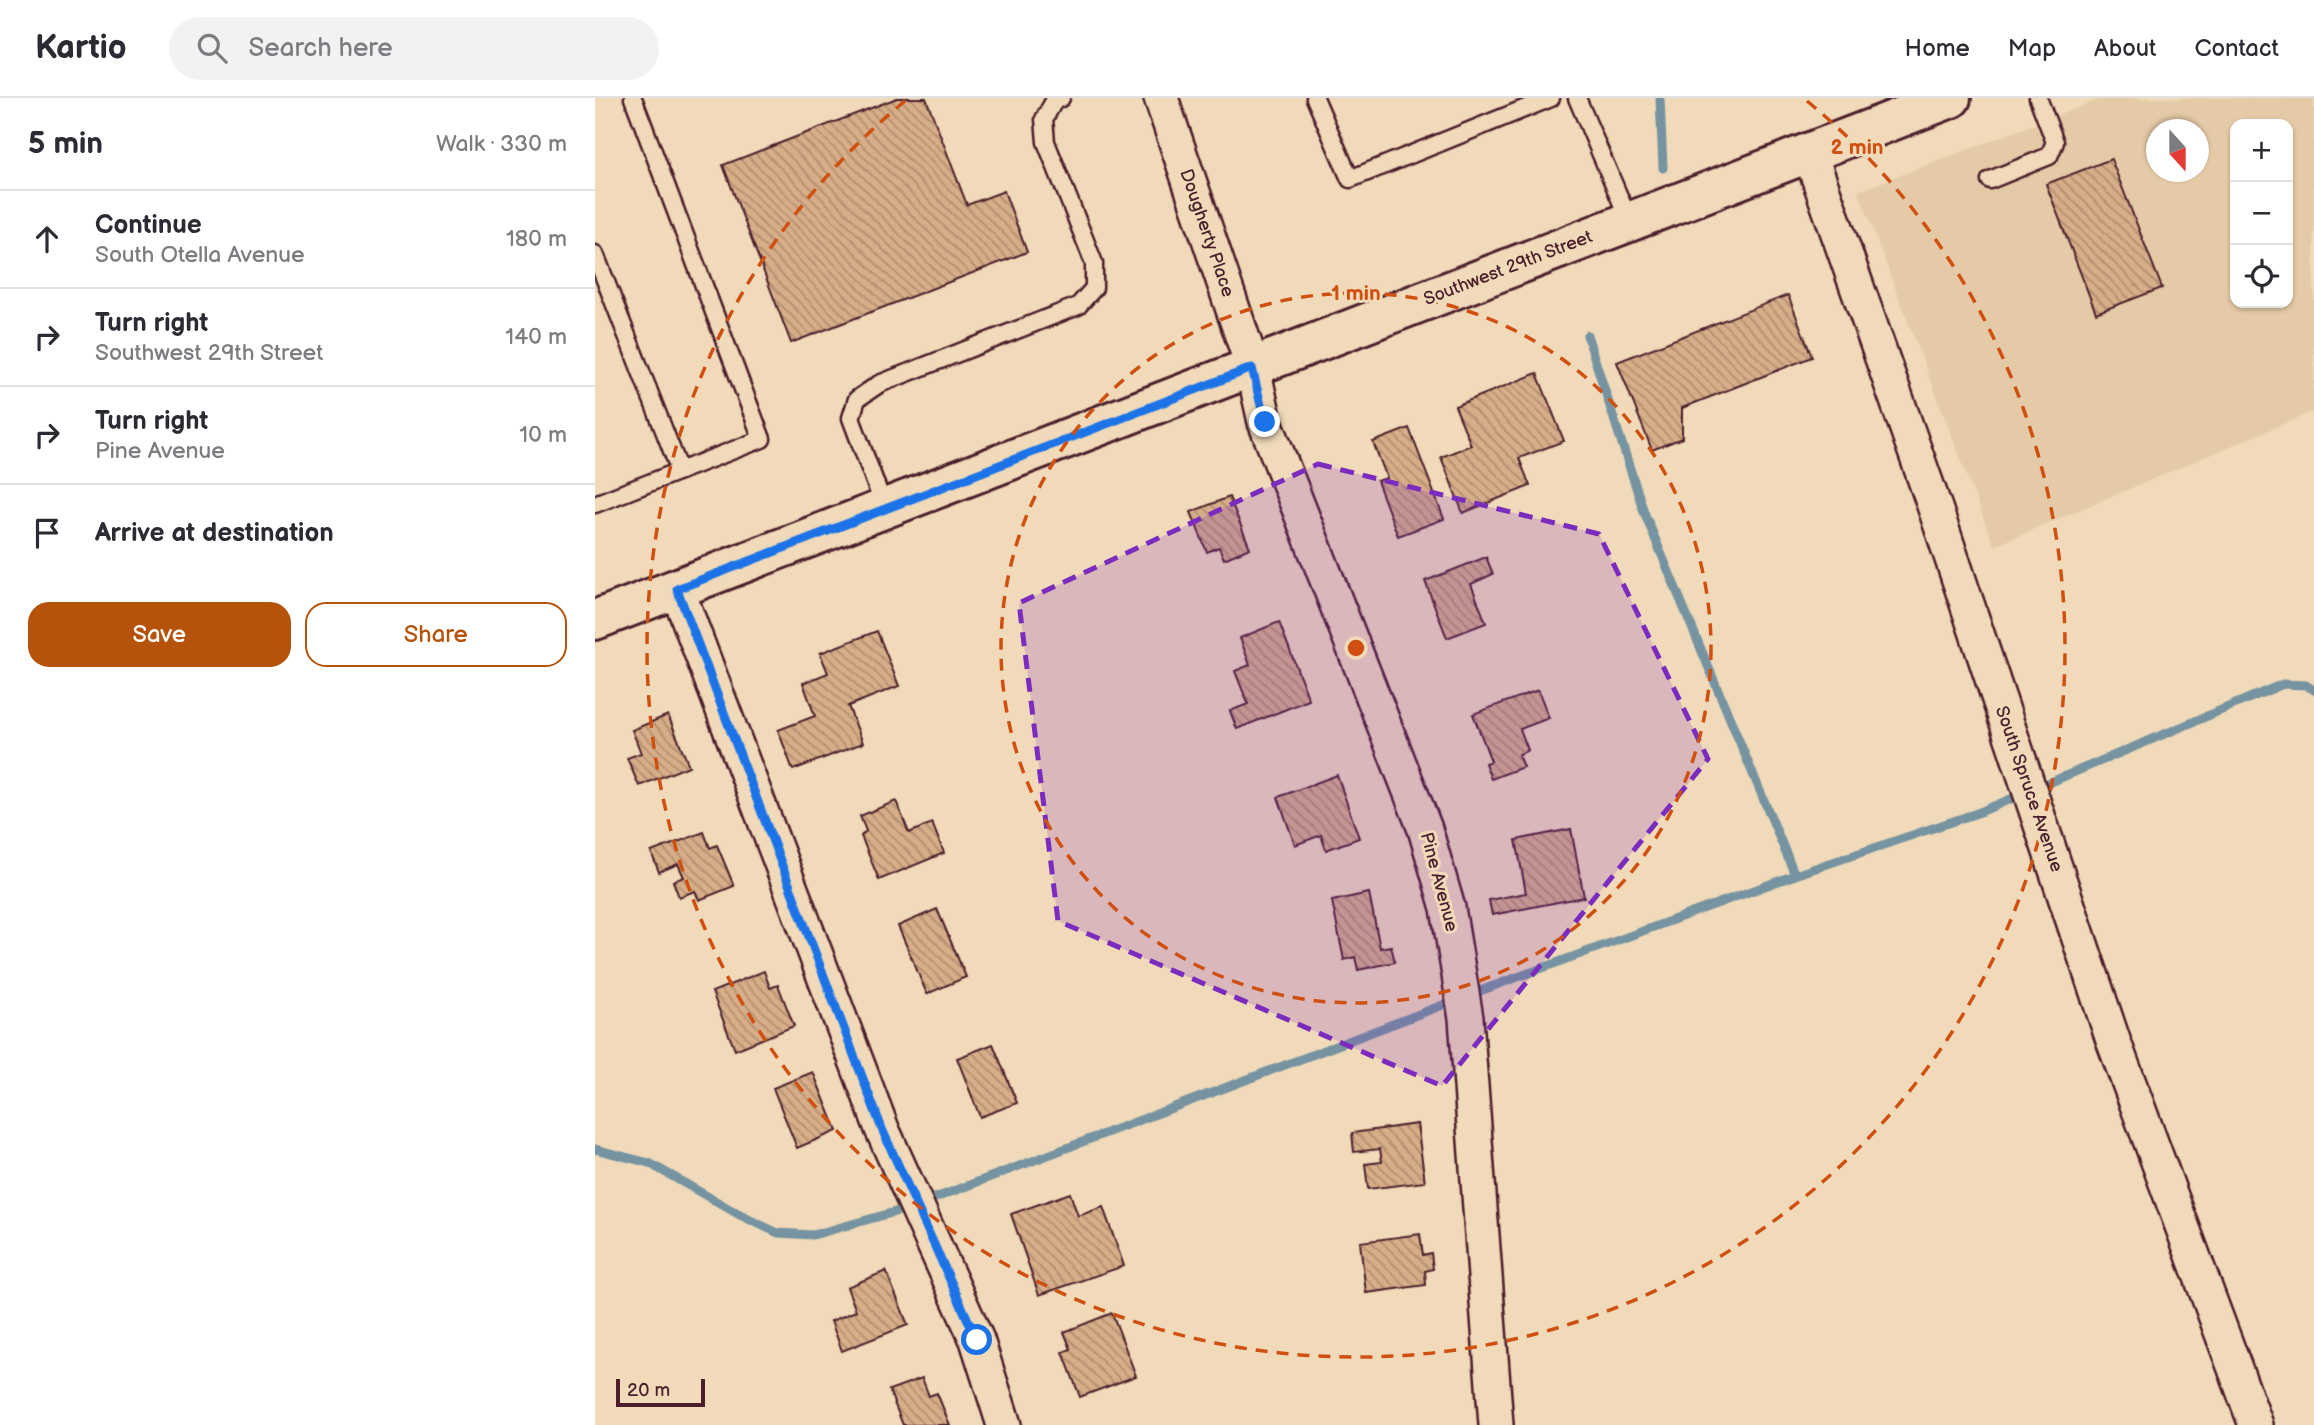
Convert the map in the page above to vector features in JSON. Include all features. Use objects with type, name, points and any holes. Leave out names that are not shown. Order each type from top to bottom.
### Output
[{"type":"street","name":"Dougherty Place","points":[[1161,98],[1252,368]]},
{"type":"street","name":"Southwest 29th Street","points":[[595,620],[1951,98]]},
{"type":"street","name":"South Spruce Avenue","points":[[1809,151],[1935,508],[2113,1040],[2256,1425]]},
{"type":"street","name":"Pine Avenue","points":[[1252,368],[1265,422],[1425,829],[1448,908],[1467,1018],[1496,1425]]},
{"type":"street","points":[[677,589],[882,1129],[977,1340],[1004,1425]]},
{"type":"lane","points":[[595,504],[762,439],[633,98]]},
{"type":"lane","points":[[885,509],[851,418],[857,399],[879,384],[1078,306],[1094,288],[1094,263],[1047,142],[1044,119],[1054,101],[1061,98]]},
{"type":"lane","points":[[1315,98],[1350,180],[1551,98]]},
{"type":"lane","points":[[1577,98],[1629,220]]},
{"type":"lane","points":[[1990,180],[2049,156],[2055,142],[2038,98]]},
{"type":"lane","points":[[595,254],[680,471]]},
{"type":"highlighted area","points":[[1318,464],[1599,534],[1708,759],[1442,1086],[1058,921],[1019,603]]},
{"type":"shaded area","points":[[2103,98],[2314,98],[2314,411],[1994,546],[1858,191]]},
{"type":"building","points":[[897,98],[926,98],[967,205],[1004,191],[1027,252],[791,343],[723,165]]},
{"type":"building","points":[[2111,159],[2162,288],[2096,313],[2046,184]]},
{"type":"building","points":[[1788,295],[1812,357],[1682,408],[1682,438],[1652,450],[1617,362]]},
{"type":"building","points":[[1537,373],[1564,441],[1519,458],[1530,486],[1463,513],[1441,457],[1471,445],[1455,406]]},
{"type":"building","points":[[1409,428],[1444,519],[1398,536],[1377,481],[1387,478],[1373,442]]},
{"type":"building","points":[[1229,497],[1250,548],[1224,559],[1219,547],[1207,552],[1191,512]]},
{"type":"building","points":[[1486,557],[1493,574],[1471,584],[1486,623],[1447,638],[1425,581]]},
{"type":"building","points":[[1279,622],[1309,700],[1237,729],[1230,711],[1248,704],[1235,671],[1250,665],[1240,638]]},
{"type":"building","points":[[877,631],[899,686],[848,706],[863,743],[793,770],[778,730],[815,716],[803,683],[828,673],[820,653]]},
{"type":"building","points":[[1538,690],[1549,718],[1520,729],[1528,750],[1518,755],[1523,767],[1491,779],[1485,763],[1491,761],[1473,714]]},
{"type":"building","points":[[668,715],[689,766],[639,786],[627,758],[641,753],[632,730]]},
{"type":"building","points":[[1337,775],[1359,838],[1326,850],[1321,835],[1295,845],[1278,797]]},
{"type":"building","points":[[896,801],[909,833],[932,823],[944,853],[879,880],[861,836],[866,831],[860,816]]},
{"type":"building","points":[[1571,829],[1584,897],[1492,915],[1489,900],[1526,893],[1516,840]]},
{"type":"building","points":[[704,832],[710,848],[717,845],[734,886],[699,900],[695,891],[679,897],[673,881],[684,877],[678,864],[659,872],[651,852]]},
{"type":"building","points":[[1369,893],[1380,948],[1391,946],[1395,962],[1358,970],[1355,957],[1344,960],[1332,901]]},
{"type":"building","points":[[937,909],[966,977],[927,994],[898,926]]},
{"type":"building","points":[[764,971],[770,988],[778,985],[794,1026],[735,1050],[712,992]]},
{"type":"building","points":[[993,1044],[1017,1103],[980,1117],[957,1058]]},
{"type":"building","points":[[813,1072],[837,1131],[797,1148],[773,1088]]},
{"type":"building","points":[[1417,1124],[1425,1182],[1368,1189],[1365,1164],[1382,1162],[1380,1149],[1354,1152],[1352,1133]]},
{"type":"building","points":[[1070,1193],[1078,1216],[1103,1207],[1124,1266],[1039,1295],[1011,1214]]},
{"type":"building","points":[[1420,1234],[1423,1255],[1431,1253],[1433,1269],[1425,1271],[1426,1285],[1366,1293],[1360,1242]]},
{"type":"building","points":[[886,1271],[908,1325],[842,1351],[831,1321],[856,1311],[847,1287]]},
{"type":"building","points":[[1112,1313],[1136,1376],[1080,1397],[1063,1352],[1071,1349],[1064,1332]]},
{"type":"building","points":[[922,1378],[929,1396],[937,1393],[950,1425],[903,1425],[889,1390]]},
{"type":"waterway","points":[[1660,98],[1663,168]]},
{"type":"waterway","points":[[1587,335],[1644,512],[1795,875]]},
{"type":"waterway","points":[[1469,995],[1795,875],[1980,812],[2283,684],[2306,685],[2314,690]]},
{"type":"waterway","points":[[922,1203],[1456,1000]]},
{"type":"waterway","points":[[595,1149],[649,1163],[740,1215],[778,1233],[813,1235],[909,1208]]},
{"type":"route","points":[[977,1340],[882,1129],[677,589],[1252,368],[1265,422]]}]
